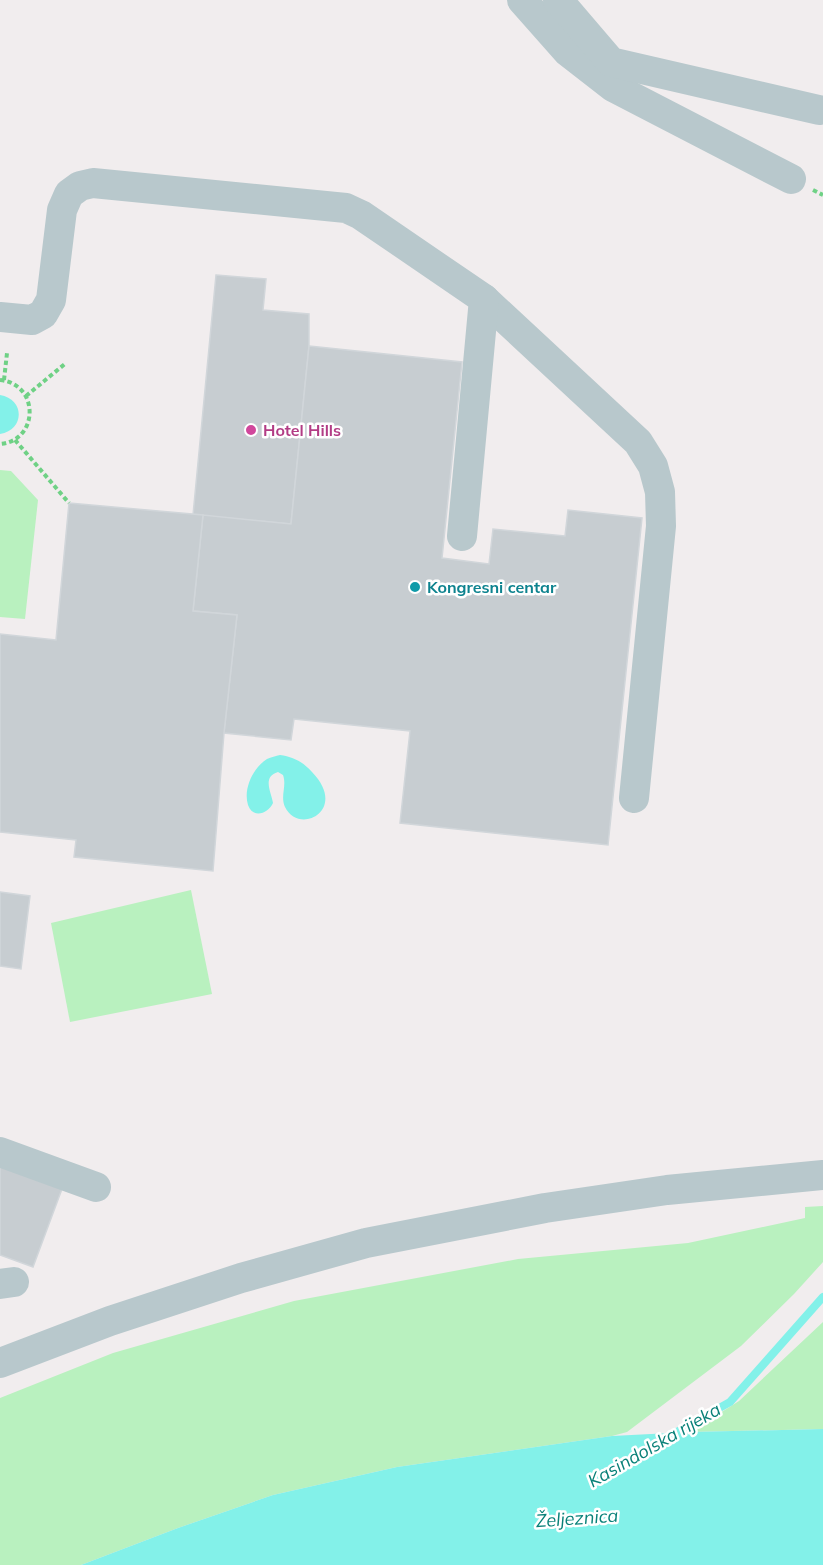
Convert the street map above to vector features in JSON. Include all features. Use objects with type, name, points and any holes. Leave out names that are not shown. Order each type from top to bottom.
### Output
[{"type":"street","points":[[522,0],[568,52],[613,87],[791,179]]},
{"type":"street","points":[[558,0],[611,62],[819,110]]},
{"type":"street","points":[[0,317],[32,320],[43,314],[51,300],[62,210],[69,194],[80,186],[93,183],[346,208],[361,215],[484,299],[638,442],[653,466],[660,492],[661,526],[634,798]]},
{"type":"street","points":[[462,536],[484,299]]},
{"type":"street","points":[[0,1152],[96,1187]]},
{"type":"street","points":[[0,1363],[121,1317],[241,1278],[366,1243],[545,1208],[667,1190],[812,1176]]},
{"type":"path","points":[[0,444],[15,440],[28,425],[30,415],[26,396],[20,388],[2,380],[7,352]]},
{"type":"path","points":[[26,396],[66,363]]},
{"type":"path","points":[[15,440],[69,503]]},
{"type":"green space","points":[[0,470],[11,471],[38,500],[25,619],[0,617]]},
{"type":"green space","points":[[191,890],[212,994],[70,1022],[51,923]]},
{"type":"green space","points":[[823,1206],[823,1262],[741,1346],[627,1432],[397,1467],[273,1495],[81,1565],[0,1565],[0,1398],[113,1353],[294,1301],[518,1259],[688,1243],[805,1218],[805,1207]]},
{"type":"green space","points":[[823,1322],[823,1429],[690,1432],[739,1401]]},
{"type":"water","points":[[0,395],[14,402],[19,414],[14,427],[0,434]]},
{"type":"water","points":[[280,755],[302,763],[322,786],[325,798],[318,815],[309,819],[300,819],[292,815],[285,807],[284,779],[283,775],[278,772],[270,777],[269,781],[273,803],[271,807],[260,813],[250,809],[247,792],[250,779],[267,759]]},
{"type":"water","name":"Željeznica","points":[[823,1429],[823,1565],[81,1565],[273,1495],[397,1467],[612,1436]]},
{"type":"building","name":"Hotel Hills","points":[[216,275],[266,279],[263,310],[309,314],[309,346],[291,524],[193,515]]},
{"type":"building","name":"Kongresni centar","points":[[309,346],[462,362],[442,558],[489,564],[493,529],[565,536],[568,510],[642,518],[608,845],[400,823],[410,731],[294,719],[291,740],[224,733],[237,615],[193,611],[203,515],[291,524]]},
{"type":"building","points":[[69,503],[203,515],[193,611],[237,615],[224,733],[213,871],[74,857],[76,840],[0,832],[0,634],[56,640]]},
{"type":"building","points":[[0,892],[30,896],[21,969],[0,966]]},
{"type":"building","points":[[0,1166],[62,1189],[33,1267],[0,1255]]},
{"type":"waterway","name":"Kasindolska rijeka","points":[[668,1437],[730,1402],[823,1297]]},
{"type":"place","name":"Hotel Hills","points":[[251,430]]},
{"type":"place","name":"Kongresni centar","points":[[415,587]]}]
